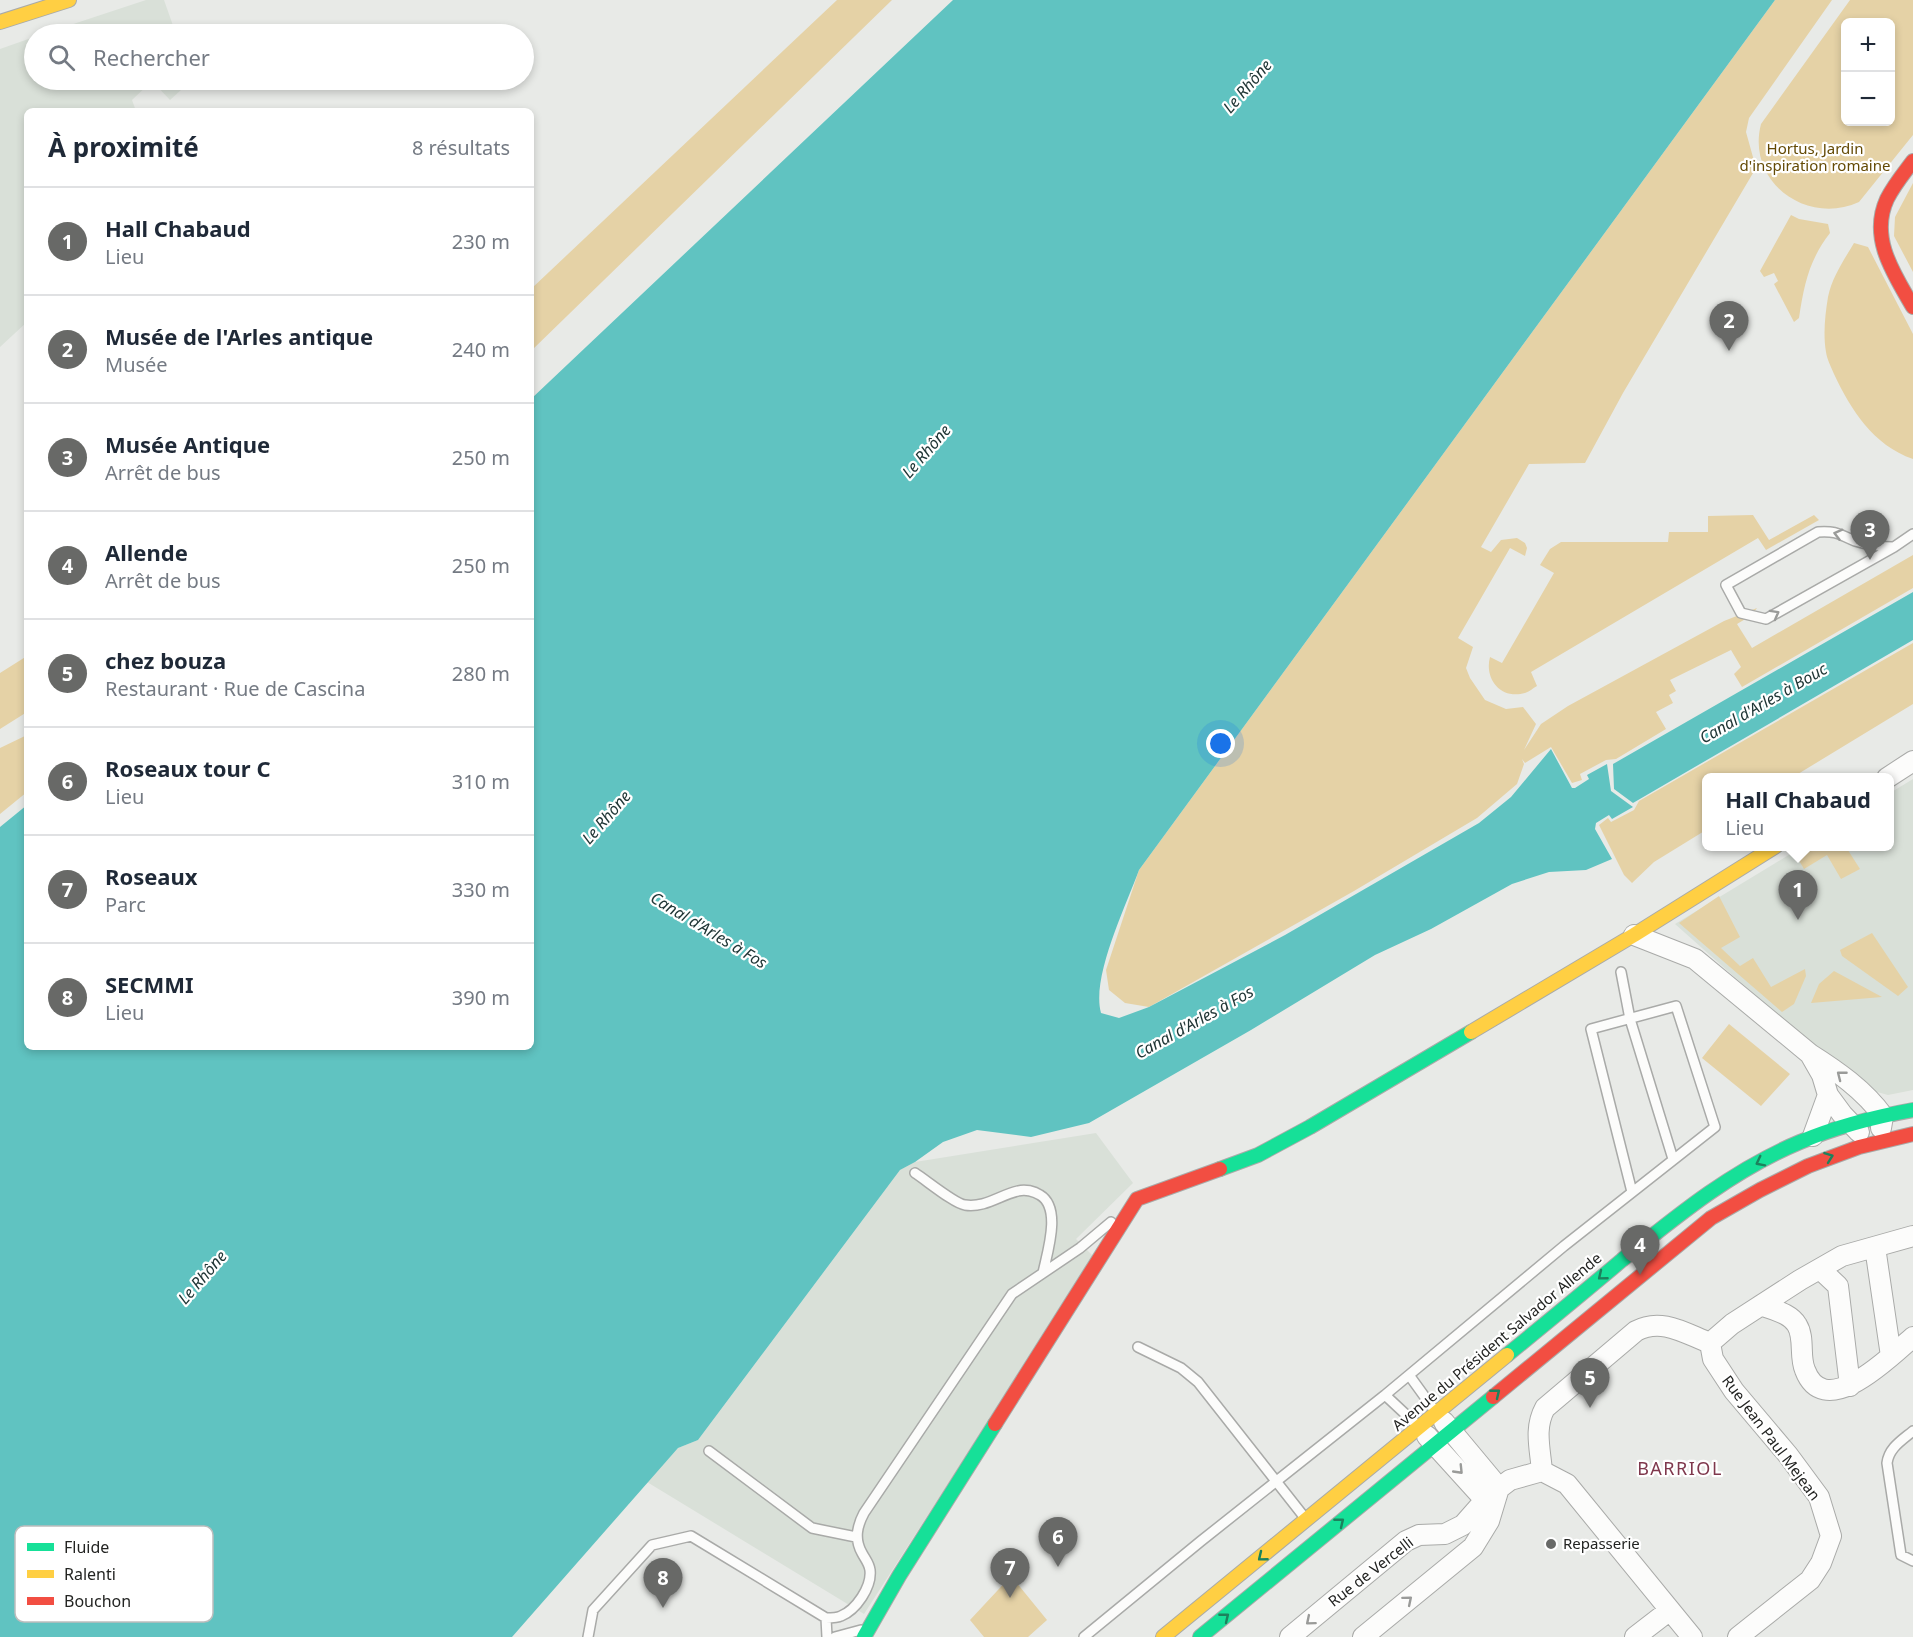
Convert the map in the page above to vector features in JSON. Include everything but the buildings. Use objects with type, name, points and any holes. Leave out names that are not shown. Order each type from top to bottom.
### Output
[{"type":"street","points":[[0,22],[69,0]]},
{"type":"street","points":[[1913,161],[1885,202],[1879,238],[1889,263],[1913,307]]},
{"type":"street","points":[[1894,773],[1913,761]]},
{"type":"street","points":[[867,1632],[899,1576],[1137,1199],[1258,1155],[1310,1127],[1634,935],[1768,851]]},
{"type":"street","points":[[1634,935],[1695,959],[1810,1054],[1841,1074],[1868,1098],[1883,1116],[1882,1126],[1871,1143]]},
{"type":"street","points":[[1810,1054],[1822,1075],[1828,1095],[1851,1124],[1871,1143]]},
{"type":"street","points":[[1813,1136],[1828,1095]]},
{"type":"street","name":"Avenue du Président Salvador Allende","points":[[1163,1637],[1686,1208],[1755,1165],[1813,1136],[1851,1124],[1913,1110]]},
{"type":"street","points":[[1200,1637],[1712,1218],[1787,1174],[1817,1161],[1871,1143],[1913,1134]]},
{"type":"street","points":[[1692,1637],[1567,1484],[1542,1471],[1537,1432],[1539,1419],[1545,1408],[1636,1330],[1644,1326],[1663,1324],[1710,1343],[1732,1324],[1842,1256],[1913,1236]]},
{"type":"street","points":[[1875,1246],[1891,1356]]},
{"type":"street","points":[[1820,1269],[1838,1286],[1851,1386]]},
{"type":"street","points":[[1761,1305],[1786,1314],[1796,1323],[1800,1335],[1804,1369],[1810,1381],[1817,1387],[1832,1389],[1851,1386],[1913,1337]]},
{"type":"street","name":"Rue Jean Paul Mejean","points":[[1710,1343],[1713,1359],[1734,1391],[1788,1455],[1819,1497],[1831,1536],[1821,1563],[1810,1580],[1738,1637]]},
{"type":"street","points":[[1363,1637],[1473,1547],[1489,1521],[1492,1494],[1437,1413]]},
{"type":"street","points":[[1420,1427],[1464,1475],[1492,1494]]},
{"type":"street","name":"Rue de Vercelli","points":[[1290,1637],[1406,1541],[1419,1535],[1445,1534],[1463,1525],[1492,1494],[1510,1480],[1542,1471]]},
{"type":"street","points":[[1635,1637],[1670,1610]]},
{"type":"lane","points":[[1894,547],[1866,544],[1836,531],[1818,532],[1726,585],[1741,613],[1766,620],[1894,547],[1913,534]]},
{"type":"lane","points":[[1621,972],[1630,1018],[1673,1159]]},
{"type":"lane","points":[[1084,1637],[1385,1395],[1632,1191],[1715,1127],[1676,1006],[1591,1029],[1632,1191]]},
{"type":"lane","points":[[915,1173],[962,1205],[977,1206],[1020,1190],[1035,1192],[1046,1198],[1052,1211],[1051,1232],[1043,1273]]},
{"type":"lane","points":[[588,1637],[593,1610],[652,1545],[691,1536],[826,1618],[840,1617],[854,1607],[862,1597],[870,1572],[856,1537],[858,1525],[864,1513],[1012,1294],[1080,1248],[1137,1199]]},
{"type":"lane","points":[[1138,1347],[1181,1368],[1198,1382],[1321,1537]]},
{"type":"lane","points":[[1409,1375],[1437,1413]]},
{"type":"lane","points":[[1385,1395],[1420,1427]]},
{"type":"lane","points":[[1913,1431],[1889,1453],[1887,1463],[1901,1554],[1904,1558],[1913,1561]]},
{"type":"lane","points":[[709,1451],[812,1528],[856,1537]]},
{"type":"lane","points":[[826,1618],[827,1637]]},
{"type":"lane","points":[[835,1637],[867,1632]]},
{"type":"shaded area","points":[[146,0],[164,0],[172,24],[73,24]]},
{"type":"shaded area","points":[[24,41],[24,90],[143,90],[132,100],[135,108],[24,108],[24,325],[0,347],[0,49]]},
{"type":"shaded area","points":[[161,90],[181,90],[170,100]]},
{"type":"shaded area","points":[[1913,779],[1913,1090],[1888,1095],[1870,1090],[1775,1013],[1675,924],[1795,851],[1894,851],[1894,791]]},
{"type":"shaded area","points":[[1096,1133],[1133,1183],[1076,1239],[1094,1257],[864,1614],[647,1482],[678,1448],[698,1440],[900,1170],[915,1162]]},
{"type":"green space","points":[[837,0],[892,0],[534,348],[534,286]]},
{"type":"green space","points":[[1775,0],[1832,0],[1749,118],[1746,132],[1756,168],[1623,393],[1585,463],[1529,464],[1481,547],[1491,552],[1501,540],[1517,538],[1525,543],[1527,548],[1525,556],[1510,548],[1458,638],[1473,647],[1466,668],[1485,700],[1506,709],[1523,707],[1536,724],[1524,750],[1541,724],[1568,706],[1724,621],[1757,608],[1752,615],[1737,624],[1752,648],[1913,555],[1913,588],[1742,687],[1734,674],[1741,667],[1731,650],[1670,680],[1676,691],[1669,695],[1673,703],[1656,712],[1666,729],[1616,759],[1606,760],[1580,774],[1582,780],[1572,783],[1551,747],[1525,763],[1522,759],[1524,764],[1517,784],[1477,818],[1354,891],[1149,1007],[1125,1003],[1109,990],[1106,970],[1139,870]]},
{"type":"green space","name":"Hortus, Jardin d'inspiration romaine","points":[[1850,0],[1913,0],[1913,135],[1859,202],[1839,208],[1820,208],[1801,203],[1785,194],[1772,180],[1763,164],[1759,145],[1761,124]]},
{"type":"green space","points":[[1913,183],[1913,272],[1894,236],[1895,217]]},
{"type":"green space","points":[[1791,215],[1799,219],[1828,224],[1830,233],[1812,263],[1805,284],[1799,318],[1794,322],[1774,284],[1778,281],[1774,273],[1764,277],[1760,271]]},
{"type":"green space","points":[[1854,243],[1868,247],[1913,334],[1913,459],[1886,445],[1865,425],[1848,400],[1827,357],[1825,318],[1828,297],[1835,276]]},
{"type":"green space","points":[[1753,515],[1769,540],[1814,515],[1819,520],[1766,550],[1758,538],[1531,672],[1537,686],[1528,692],[1509,693],[1496,686],[1492,680],[1490,657],[1502,663],[1554,573],[1540,565],[1550,549],[1561,542],[1668,542],[1669,532],[1708,532],[1708,516]]},
{"type":"green space","points":[[1913,643],[1913,704],[1800,773],[1702,773],[1702,832],[1654,862],[1632,883],[1624,875],[1599,825],[1608,818],[1611,822],[1634,810],[1639,801]]},
{"type":"green space","points":[[24,658],[24,714],[0,729],[0,673]]},
{"type":"green space","points":[[24,736],[24,794],[0,814],[0,748]]},
{"type":"green space","points":[[1793,851],[1849,851],[1860,869],[1841,879],[1827,855],[1804,869]]},
{"type":"green space","points":[[1719,896],[1740,937],[1721,948],[1740,966],[1753,958],[1771,987],[1805,969],[1806,976],[1794,1004],[1782,1012],[1679,923]]},
{"type":"green space","points":[[1872,933],[1908,987],[1898,996],[1842,956],[1840,950]]},
{"type":"green space","points":[[1834,971],[1882,997],[1811,1003],[1819,984]]},
{"type":"green space","points":[[1729,1024],[1790,1074],[1761,1106],[1702,1058]]},
{"type":"green space","points":[[1011,1576],[1047,1620],[1028,1637],[984,1637],[970,1620]]},
{"type":"water","points":[[953,0],[1775,0],[1139,870],[1105,961],[1099,998],[1101,1013],[1119,1018],[1149,1007],[1285,935],[1479,823],[1511,797],[1551,749],[1572,788],[1589,779],[1587,775],[1607,764],[1611,791],[1633,807],[1612,819],[1609,815],[1596,823],[1595,829],[1612,859],[1586,870],[1549,872],[1512,884],[1431,929],[1375,955],[1251,1030],[1089,1123],[1031,1137],[977,1130],[943,1142],[900,1170],[698,1440],[678,1448],[512,1637],[0,1637],[0,827],[24,807],[24,1050],[534,1050],[534,396]]},
{"type":"water","name":"Canal d'Arles à Bouc","points":[[1913,592],[1913,640],[1633,803],[1614,789],[1613,764]]},
{"type":"traffic: fast","points":[[1220,1169],[1258,1155],[1310,1127],[1471,1032]]},
{"type":"traffic: fast","points":[[1507,1355],[1664,1227],[1707,1195],[1752,1166],[1775,1153],[1827,1132],[1870,1119],[1913,1110]]},
{"type":"traffic: fast","points":[[1200,1637],[1493,1397]]},
{"type":"traffic: fast","points":[[864,1637],[899,1576],[995,1424]]},
{"type":"traffic: slow","points":[[0,22],[69,0]]},
{"type":"traffic: slow","points":[[1471,1032],[1634,935],[1768,851]]},
{"type":"traffic: slow","points":[[1163,1637],[1507,1355]]},
{"type":"traffic: jam","points":[[1913,161],[1887,199],[1882,213],[1881,228],[1886,255],[1913,307]]},
{"type":"traffic: jam","points":[[1493,1397],[1711,1218],[1808,1166],[1859,1147],[1913,1134]]},
{"type":"traffic: jam","points":[[995,1424],[1137,1199],[1220,1169]]},
{"type":"place","name":"Musée de l'Arles antique","points":[[1729,351]]},
{"type":"place","name":"Musée Antique","points":[[1870,560]]},
{"type":"place","name":"Hall Chabaud","points":[[1798,920]]},
{"type":"place","name":"Allende","points":[[1640,1275]]},
{"type":"place","name":"chez bouza","points":[[1590,1408]]},
{"type":"place","name":"Repasserie","points":[[1551,1544]]},
{"type":"place","name":"Roseaux tour C","points":[[1058,1567]]},
{"type":"place","name":"Roseaux","points":[[1010,1598]]},
{"type":"place","name":"SECMMI","points":[[663,1608]]},
{"type":"district","name":"BARRIOL","points":[[1680,1469]]},
{"type":"water label","name":"Le Rhône","points":[[1247,86]]},
{"type":"water label","name":"Le Rhône","points":[[926,451]]},
{"type":"water label","name":"Le Rhône","points":[[606,817]]},
{"type":"water label","name":"Canal d'Arles à Fos","points":[[709,930]]},
{"type":"water label","name":"Canal d'Arles à Fos","points":[[1194,1022]]},
{"type":"water label","name":"Le Rhône","points":[[202,1277]]}]
